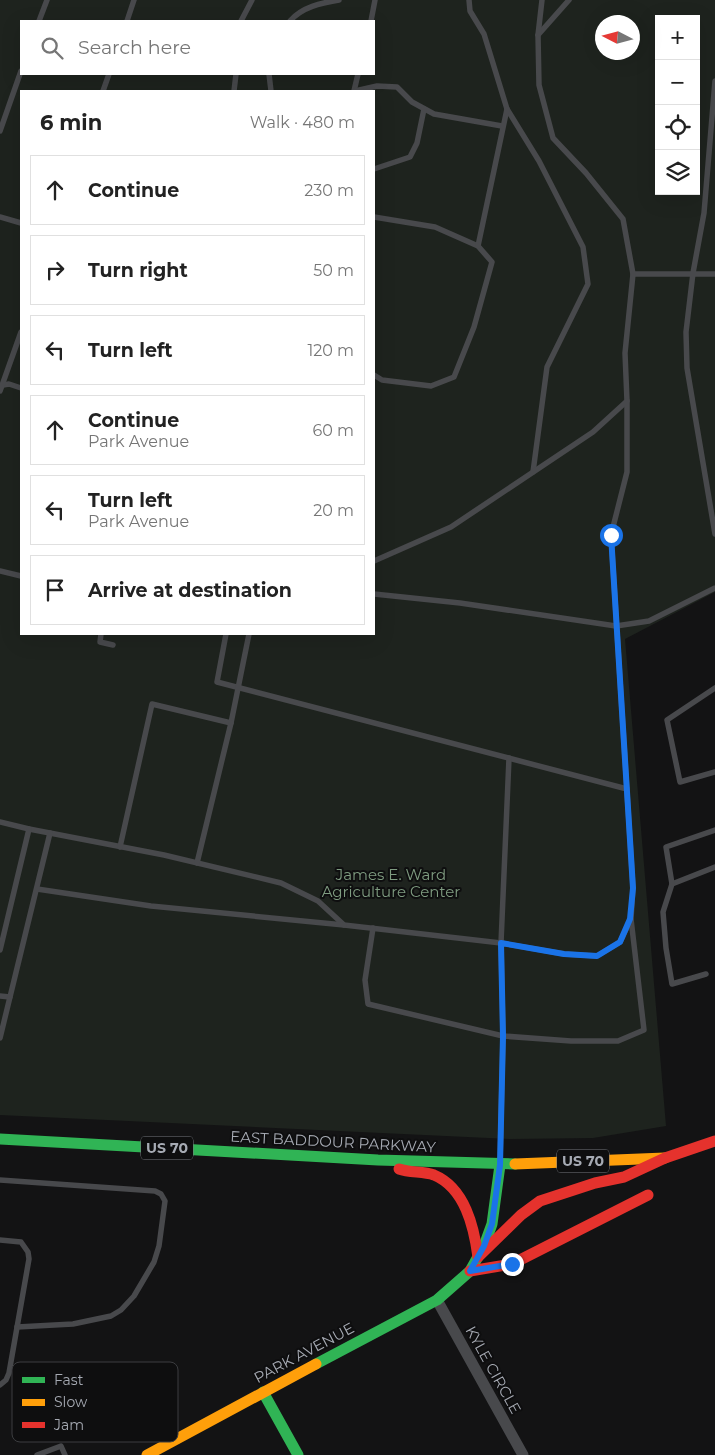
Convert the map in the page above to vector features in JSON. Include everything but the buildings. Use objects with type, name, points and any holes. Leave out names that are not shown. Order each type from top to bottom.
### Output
[{"type":"main road","name":"EAST BADDOUR PARKWAY","points":[[0,1139],[500,1165],[665,1158]]},
{"type":"main road","name":"US 70","points":[[665,1158],[715,1141]]},
{"type":"main road","points":[[478,1257],[521,1215],[540,1201],[595,1183],[624,1177],[665,1158]]},
{"type":"main road","points":[[378,1160],[407,1172],[434,1176],[450,1186],[459,1196],[473,1225],[478,1257]]},
{"type":"main road","name":"PARK AVENUE","points":[[178,1438],[437,1300],[470,1271],[484,1246],[492,1224],[500,1165]]},
{"type":"main road","points":[[470,1271],[512,1264],[648,1195]]},
{"type":"main road","points":[[263,1392],[298,1455]]},
{"type":"main road","name":"PARK AVENUE","points":[[147,1455],[171,1442]]},
{"type":"street","name":"KYLE CIRCLE","points":[[437,1300],[523,1455]]},
{"type":"lane","points":[[39,20],[46,0]]},
{"type":"lane","points":[[127,20],[134,0]]},
{"type":"lane","points":[[242,20],[252,0]]},
{"type":"lane","points":[[291,20],[296,14],[318,4],[339,0]]},
{"type":"lane","points":[[371,20],[375,0]]},
{"type":"lane","points":[[469,0],[470,11],[484,34],[507,109],[539,161],[583,247],[588,284],[547,367],[533,472]]},
{"type":"lane","points":[[372,928],[365,980],[368,1004],[503,1036],[571,1041],[618,1041],[644,1030],[630,919],[633,888],[611,535],[627,472],[625,352],[633,274],[623,219],[586,173],[553,138],[539,85],[538,35],[542,0]]},
{"type":"lane","points":[[538,35],[569,0]]},
{"type":"lane","points":[[0,131],[20,74]]},
{"type":"lane","points":[[103,90],[109,75]]},
{"type":"lane","points":[[234,90],[236,75]]},
{"type":"lane","points":[[269,75],[271,90]]},
{"type":"lane","points":[[354,90],[358,75]]},
{"type":"lane","points":[[715,81],[704,213],[693,274],[686,332],[687,368],[715,534]]},
{"type":"lane","points":[[359,90],[377,86],[397,87],[412,102],[434,114],[502,126]]},
{"type":"lane","points":[[375,169],[410,157],[417,144],[424,109]]},
{"type":"lane","points":[[478,246],[507,109]]},
{"type":"lane","points":[[0,217],[20,223]]},
{"type":"lane","points":[[375,218],[435,227],[478,246],[492,262],[474,327],[454,377],[432,386],[382,380],[375,376]]},
{"type":"lane","points":[[633,274],[715,274]]},
{"type":"lane","points":[[0,391],[20,335]]},
{"type":"lane","points":[[3,384],[20,388]]},
{"type":"lane","points":[[375,561],[451,527],[593,432],[627,401]]},
{"type":"lane","points":[[0,571],[20,576]]},
{"type":"lane","points":[[375,594],[460,603],[616,626],[649,621],[715,588]]},
{"type":"lane","points":[[101,635],[100,642],[113,645]]},
{"type":"lane","points":[[226,635],[217,682],[627,789]]},
{"type":"lane","points":[[197,863],[231,724],[249,635]]},
{"type":"lane","points":[[715,688],[666,720],[680,782],[715,772]]},
{"type":"lane","points":[[120,846],[152,704],[231,724]]},
{"type":"lane","points":[[500,1165],[503,1036],[501,943],[509,758]]},
{"type":"lane","points":[[0,822],[29,830],[120,846],[281,883],[318,901],[344,925]]},
{"type":"lane","points":[[0,950],[29,830]]},
{"type":"lane","points":[[706,974],[672,984],[666,948],[664,912],[672,884],[666,847],[715,830]]},
{"type":"lane","points":[[0,1038],[50,833]]},
{"type":"lane","points":[[672,884],[715,868]]},
{"type":"lane","points":[[37,889],[151,906],[372,928],[501,943],[564,954],[597,956],[620,942],[630,919]]},
{"type":"lane","points":[[0,996],[10,998]]},
{"type":"lane","points":[[0,1180],[154,1191],[162,1194],[165,1201],[159,1246],[154,1262],[134,1296],[121,1310],[111,1316],[73,1324],[18,1328]]},
{"type":"lane","points":[[0,1240],[21,1242],[28,1252],[29,1259],[10,1373],[0,1385]]},
{"type":"lane","points":[[37,1455],[61,1446],[65,1455]]},
{"type":"green space","name":"James E. Ward Agriculture Center","points":[[0,0],[715,0],[715,592],[625,639],[666,1126],[593,1138],[510,1139],[0,1115]]},
{"type":"traffic: fast","points":[[0,1139],[378,1160],[515,1164]]},
{"type":"traffic: fast","points":[[316,1364],[437,1300],[470,1271],[484,1246],[492,1224],[500,1165]]},
{"type":"traffic: fast","points":[[263,1392],[298,1455]]},
{"type":"traffic: slow","points":[[515,1164],[665,1158]]},
{"type":"traffic: slow","points":[[178,1438],[316,1364]]},
{"type":"traffic: slow","points":[[147,1455],[171,1442]]},
{"type":"traffic: jam","points":[[478,1257],[521,1215],[540,1201],[595,1183],[624,1177],[665,1158],[715,1141]]},
{"type":"traffic: jam","points":[[399,1169],[434,1175],[445,1181],[453,1189],[466,1210],[474,1233],[478,1257]]},
{"type":"traffic: jam","points":[[470,1271],[512,1264],[648,1195]]},
{"type":"route","points":[[512,1264],[470,1271],[484,1246],[492,1224],[500,1165],[503,1036],[501,943],[564,954],[597,956],[620,942],[630,919],[633,888],[611,535]]}]
